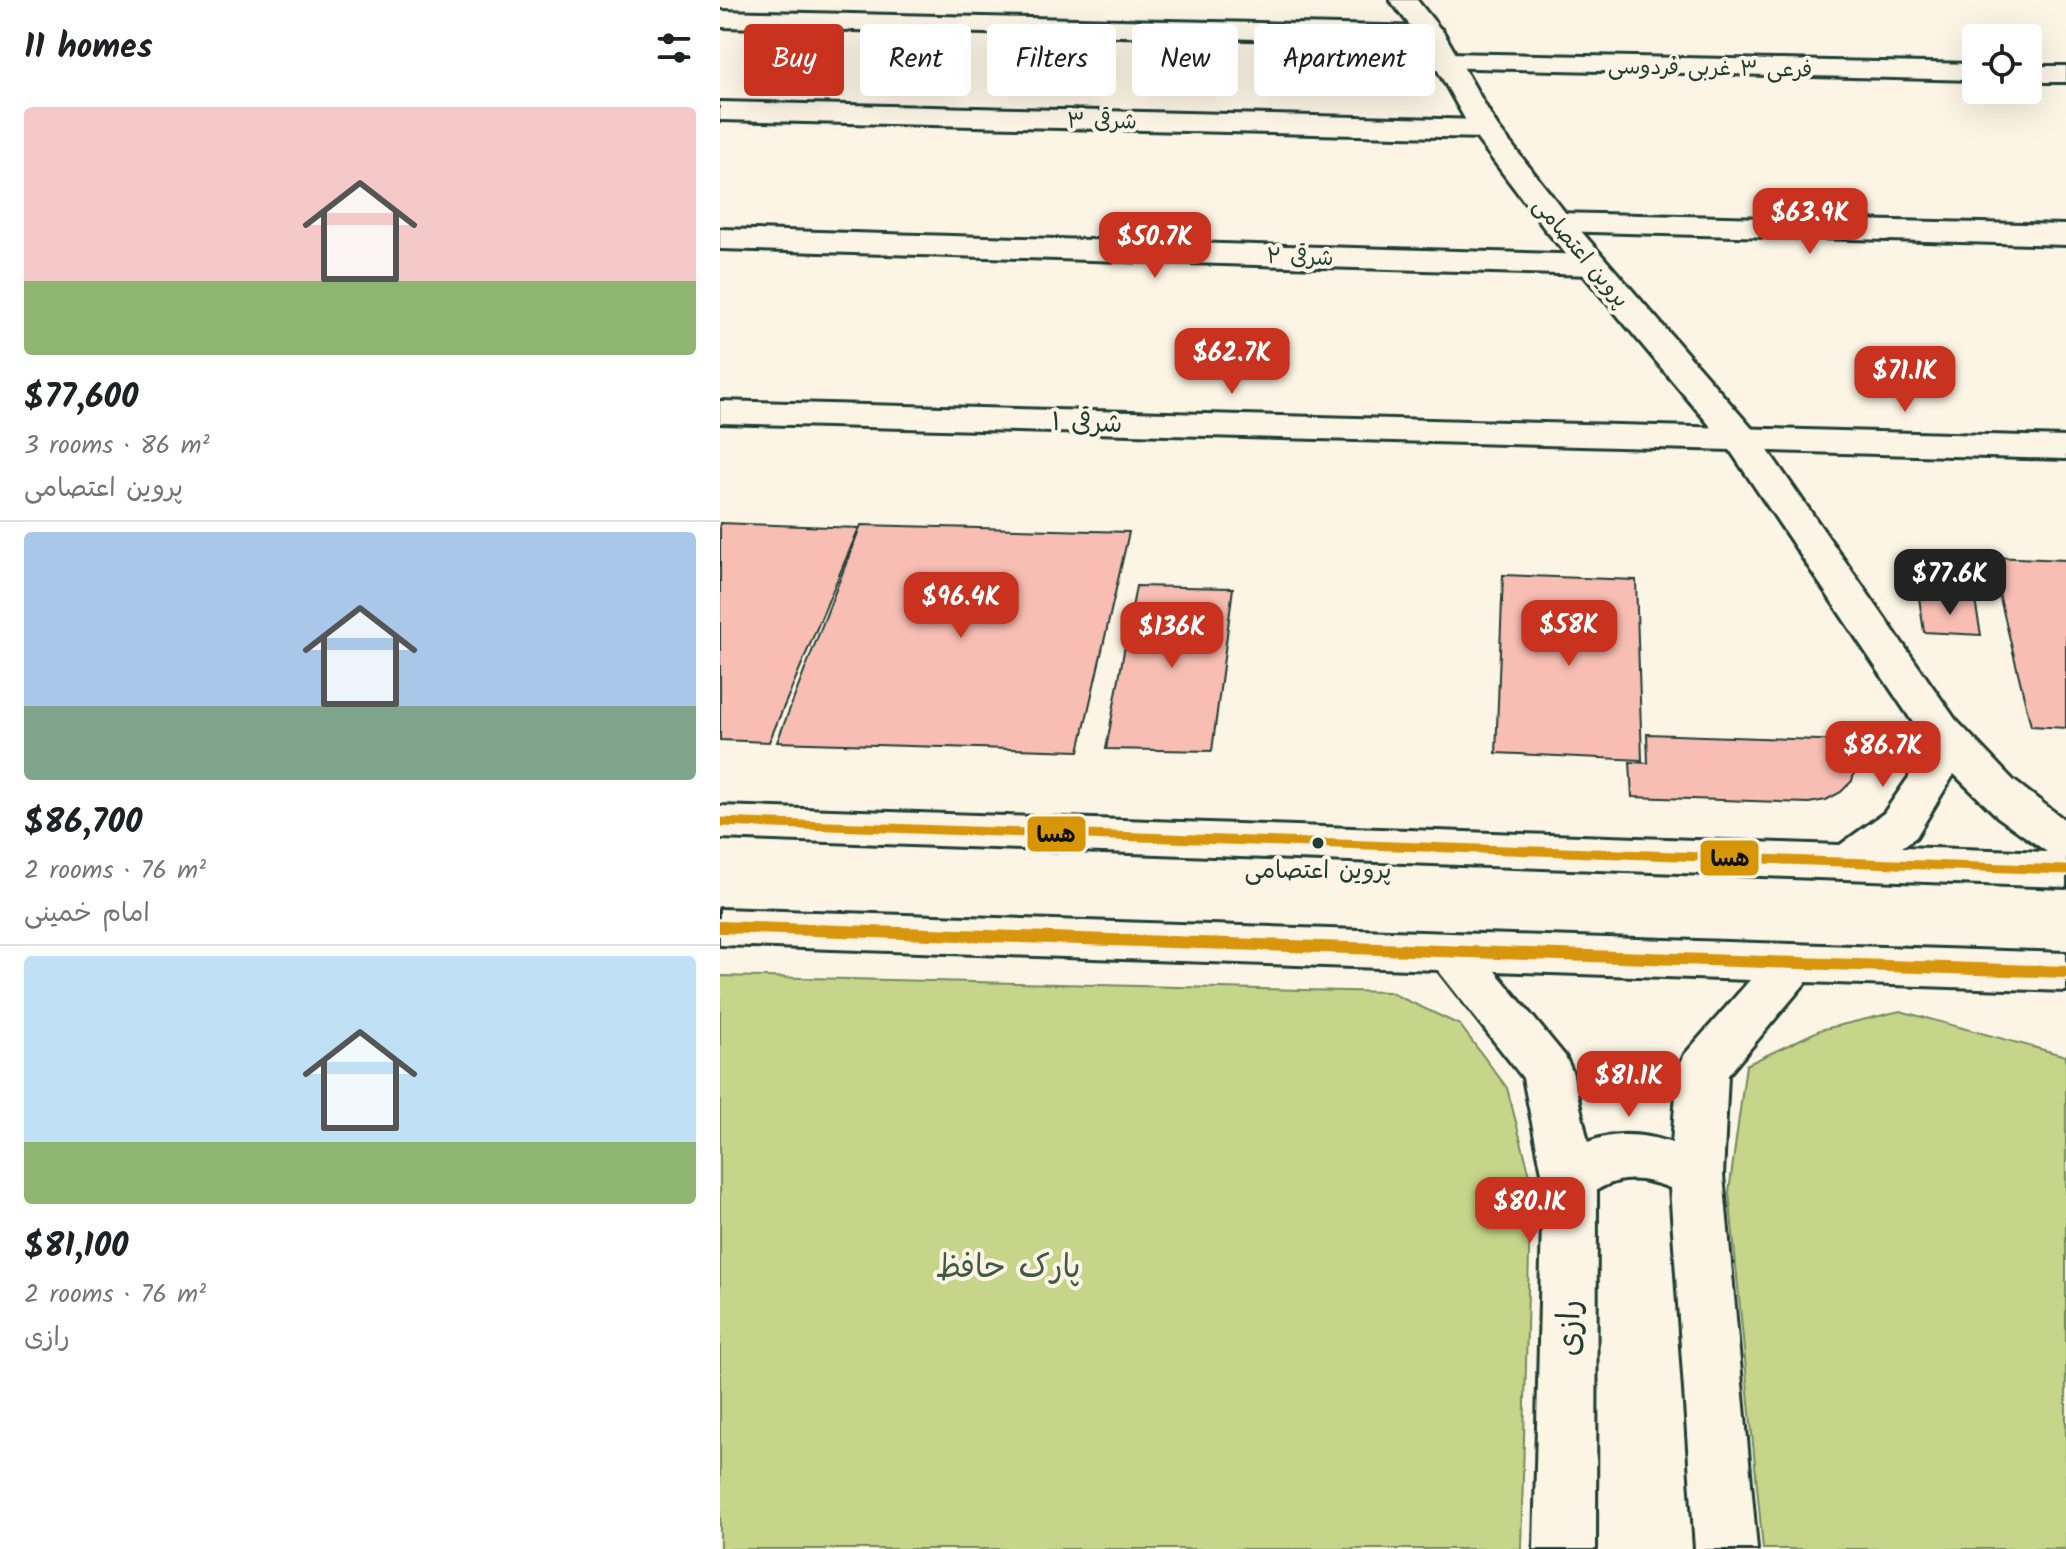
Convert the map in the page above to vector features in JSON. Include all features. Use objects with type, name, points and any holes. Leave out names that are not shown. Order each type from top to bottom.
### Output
[{"type":"street","name":"پروین اعتصامی","points":[[1403,0],[1438,48],[1484,129],[1556,222],[1742,440],[1940,729],[1976,773],[2037,825],[2066,842]]},
{"type":"street","name":"فرعی ۳ غربی فردوسی","points":[[720,19],[1962,71]]},
{"type":"street","points":[[2042,74],[2066,74]]},
{"type":"street","name":"۳ شرقی","points":[[720,111],[1484,129]]},
{"type":"street","points":[[1556,222],[2066,235]]},
{"type":"street","name":"۲ شرقی","points":[[720,239],[1592,265]]},
{"type":"street","name":"۱ شرقی","points":[[720,412],[2066,448]]},
{"type":"street","points":[[1849,862],[1900,825],[1931,779],[1940,729]]},
{"type":"street","points":[[720,822],[2066,870]]},
{"type":"street","points":[[720,927],[2066,972]]},
{"type":"street","name":"رازی","points":[[1451,951],[1547,1071],[1570,1178],[1565,1549]]},
{"type":"street","points":[[1726,1549],[1696,1175],[1703,1069],[1792,965]]},
{"type":"street","points":[[1570,1178],[1609,1157],[1653,1159],[1696,1175]]},
{"type":"green space","name":"پارک حافظ","points":[[720,976],[1389,992],[1460,1025],[1507,1088],[1531,1179],[1521,1549],[720,1549]]},
{"type":"green space","points":[[1900,1011],[2066,1056],[2066,1549],[1763,1549],[1729,1192],[1746,1065],[1820,1030]]},
{"type":"building","points":[[720,523],[859,528],[769,742],[720,740]]},
{"type":"building","points":[[861,525],[1129,532],[1079,751],[777,742]]},
{"type":"building","points":[[1990,557],[2066,560],[2066,728],[2031,726]]},
{"type":"building","points":[[1503,575],[1636,580],[1642,760],[1496,753]]},
{"type":"building","points":[[1136,586],[1233,588],[1212,751],[1106,749]]},
{"type":"building","points":[[1919,598],[1975,601],[1981,635],[1924,632]]},
{"type":"building","points":[[1647,734],[1848,741],[1855,764],[1854,773],[1852,781],[1841,792],[1826,800],[1809,803],[1632,797],[1630,762],[1648,763]]},
{"type":"transit line","name":"هسا","points":[[720,822],[2066,870]]},
{"type":"transit line","name":"هسا","points":[[720,927],[2066,972]]},
{"type":"place","name":"پروین اعتصامی","points":[[1318,843]]}]
